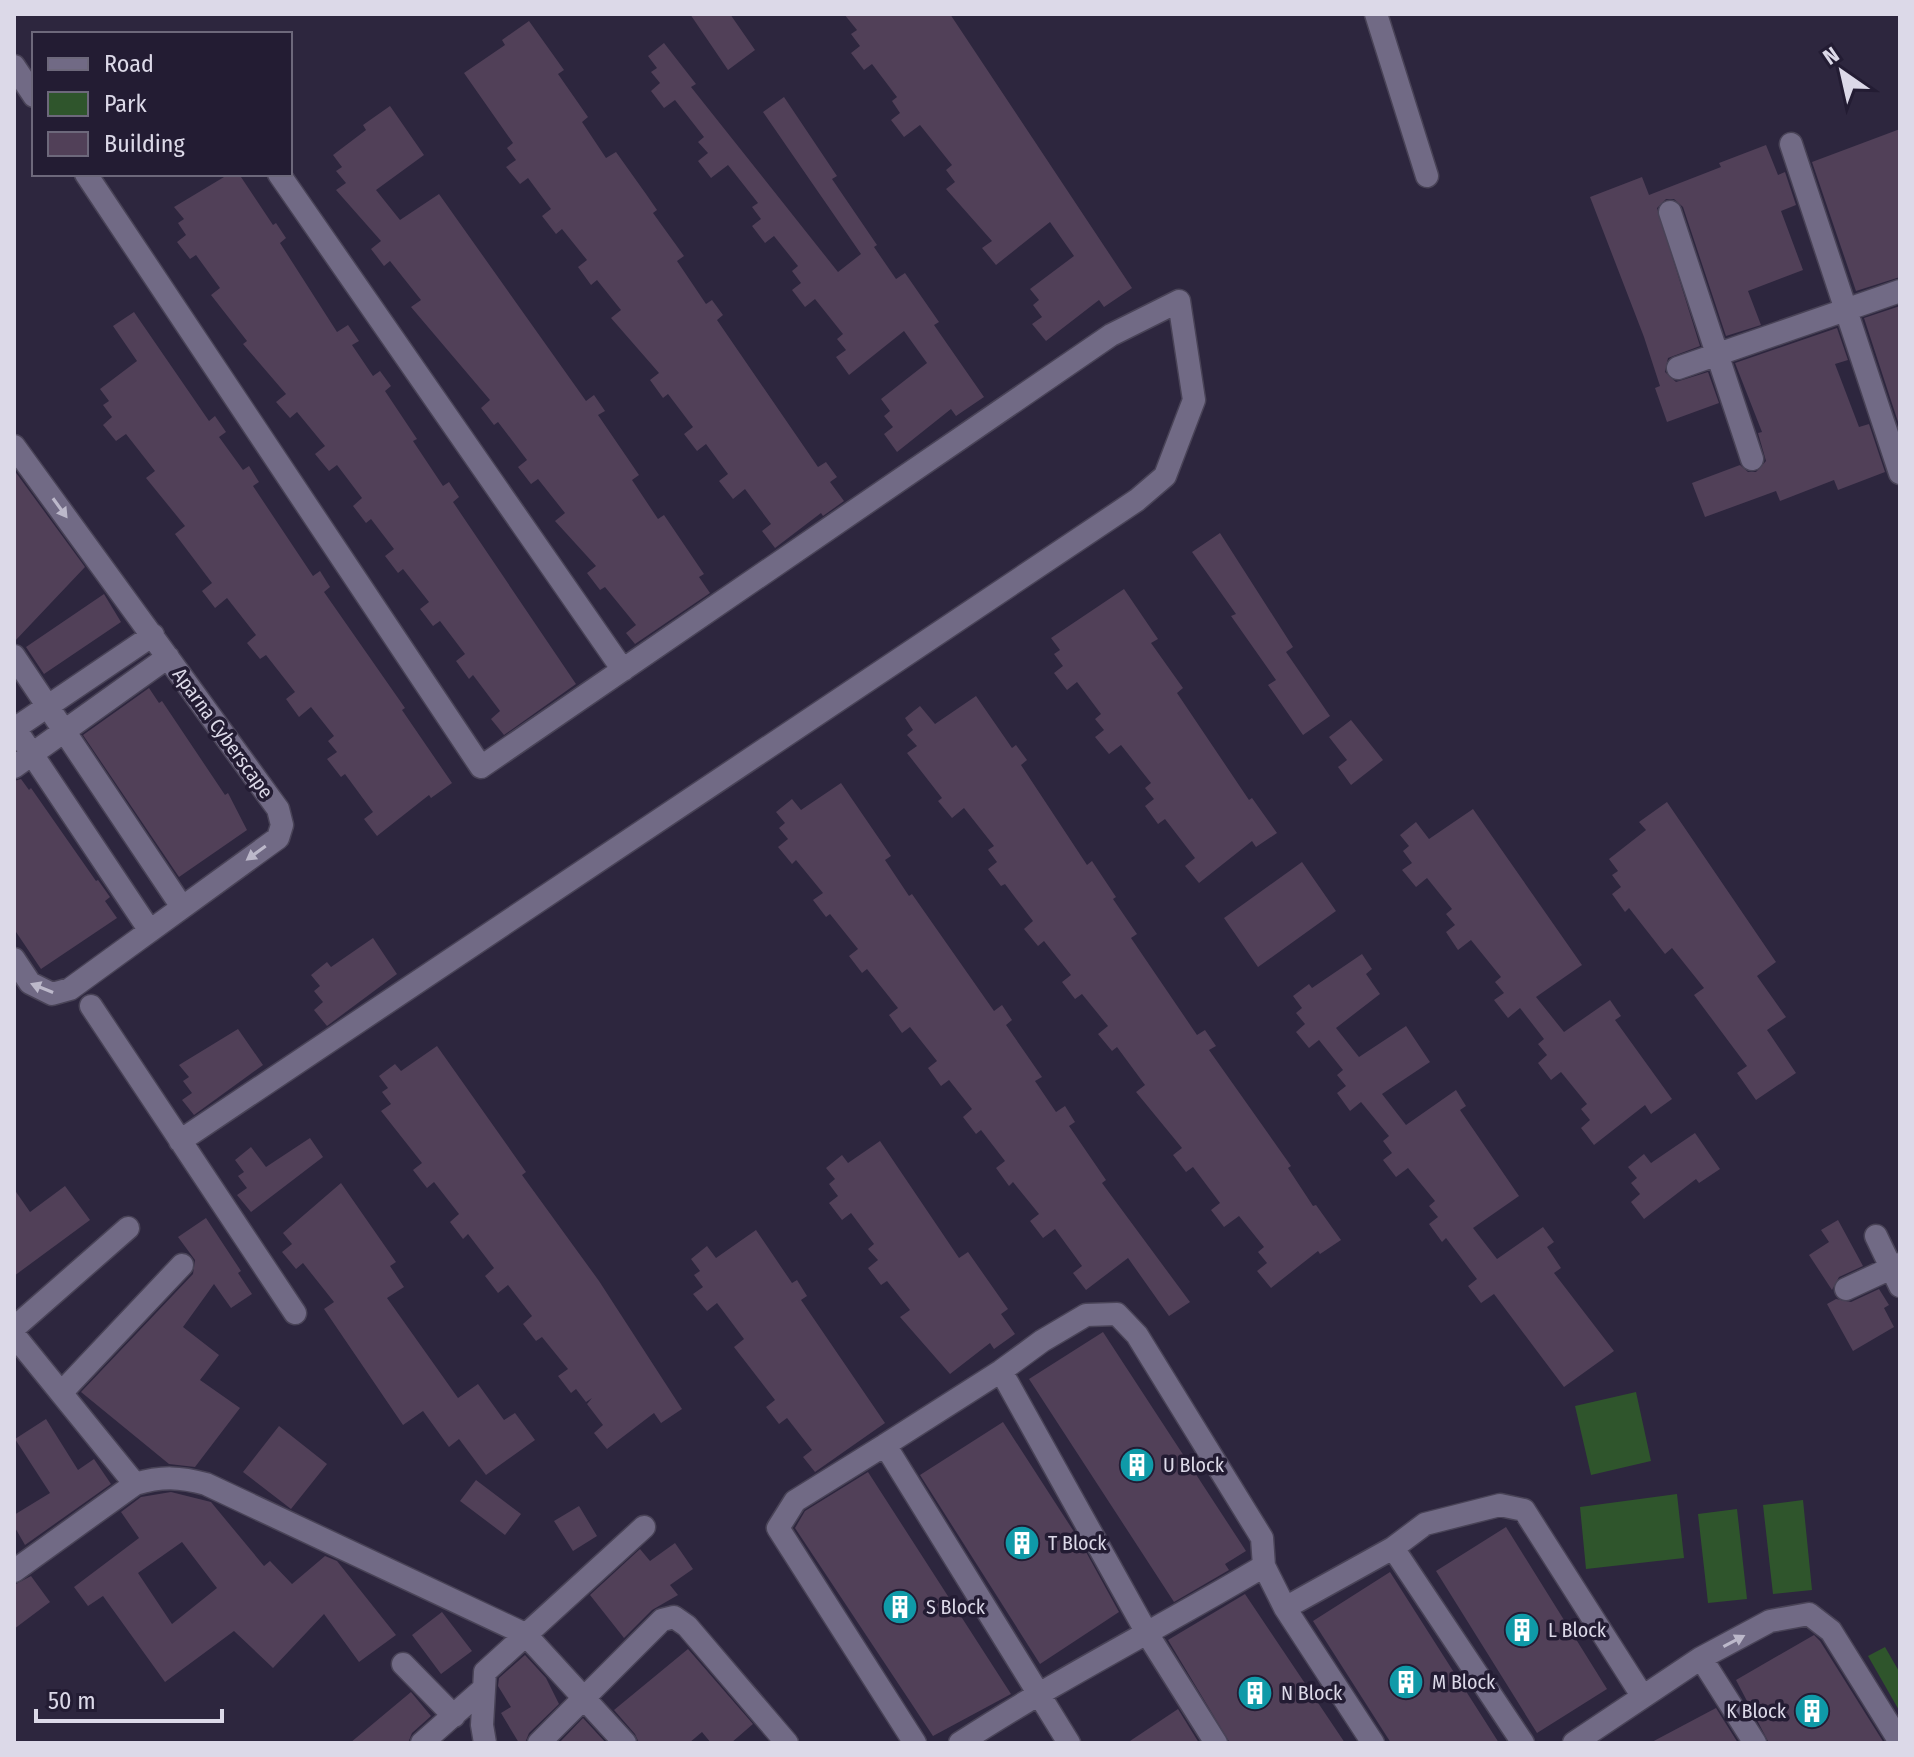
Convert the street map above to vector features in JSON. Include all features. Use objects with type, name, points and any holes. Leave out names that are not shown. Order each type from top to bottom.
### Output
[{"type":"street","points":[[1376,14],[1427,176]]},
{"type":"street","points":[[14,66],[32,93]]},
{"type":"street","points":[[1791,144],[1900,473]]},
{"type":"street","points":[[87,176],[481,767],[1111,335],[1179,301],[1194,400],[1165,476],[1137,500],[180,1141]]},
{"type":"street","points":[[280,176],[623,670]]},
{"type":"street","points":[[1670,212],[1715,357],[1752,459]]},
{"type":"street","points":[[1678,368],[1900,291]]},
{"type":"street","name":"Aparna Cyberscape","points":[[14,446],[278,809],[282,825],[278,838],[70,989],[52,994],[30,983],[14,959]]},
{"type":"street","points":[[150,931],[23,761],[14,728],[153,635]]},
{"type":"street","points":[[14,656],[182,907]]},
{"type":"street","points":[[23,761],[168,657]]},
{"type":"street","points":[[91,1006],[295,1313]]},
{"type":"street","points":[[14,1328],[128,1228]]},
{"type":"street","points":[[1846,1289],[1897,1272],[1876,1236]]},
{"type":"street","points":[[61,1393],[182,1265]]},
{"type":"street","points":[[915,1743],[778,1528],[795,1501],[1001,1371],[1042,1341],[1086,1315],[1117,1314],[1137,1335],[1262,1538],[1264,1566],[1285,1608],[1373,1743]]},
{"type":"street","points":[[14,1335],[135,1484]]},
{"type":"street","points":[[1001,1371],[1148,1635],[1216,1743]]},
{"type":"street","points":[[885,1445],[1069,1743]]},
{"type":"street","points":[[14,1571],[135,1484],[159,1477],[180,1477],[206,1484],[525,1634],[625,1743]]},
{"type":"street","points":[[1285,1608],[1393,1548],[1425,1524],[1500,1505],[1524,1510],[1643,1697]]},
{"type":"street","points":[[485,1743],[482,1690],[485,1672],[644,1527]]},
{"type":"street","points":[[1393,1548],[1523,1743]]},
{"type":"street","points":[[960,1743],[1037,1692],[1148,1635],[1264,1566]]},
{"type":"street","points":[[1574,1743],[1599,1736],[1643,1697],[1701,1658],[1770,1621],[1809,1614],[1831,1631],[1900,1742]]},
{"type":"street","points":[[539,1743],[662,1620],[674,1617],[687,1626],[787,1743]]},
{"type":"street","points":[[1701,1658],[1755,1743]]},
{"type":"street","points":[[403,1664],[454,1716]]},
{"type":"street","points":[[422,1743],[482,1690]]},
{"type":"green space","points":[[1636,1392],[1651,1461],[1591,1475],[1575,1406]]},
{"type":"green space","points":[[1677,1494],[1684,1558],[1586,1569],[1580,1507]]},
{"type":"green space","points":[[1803,1500],[1812,1590],[1773,1594],[1763,1505]]},
{"type":"green space","points":[[1737,1509],[1747,1599],[1708,1603],[1698,1514]]},
{"type":"green space","points":[[1885,1647],[1900,1673],[1900,1712],[1868,1656]]},
{"type":"building","points":[[690,14],[730,14],[755,50],[728,70]]},
{"type":"building","points":[[844,14],[950,14],[1132,288],[1104,307],[1099,300],[1046,341],[1032,324],[1042,317],[1033,305],[1039,300],[1030,289],[1074,256],[1050,222],[996,265],[982,248],[992,241],[946,189],[955,182],[946,170],[952,165],[920,125],[904,137],[891,120],[900,113],[892,101],[897,97],[872,64],[864,70],[851,53],[860,46],[851,34],[857,30]]},
{"type":"building","points":[[529,21],[564,70],[558,74],[588,117],[582,122],[606,158],[616,152],[657,210],[653,213],[684,256],[677,261],[706,304],[712,300],[723,315],[717,320],[818,467],[826,462],[837,477],[830,482],[844,501],[823,516],[821,513],[775,548],[762,531],[771,524],[745,489],[733,499],[719,481],[728,474],[706,444],[697,451],[684,434],[693,427],[668,394],[663,398],[650,380],[659,373],[611,318],[621,310],[597,280],[591,285],[578,267],[587,260],[562,229],[556,234],[542,216],[551,209],[528,178],[520,184],[506,167],[516,160],[507,148],[513,143],[464,73],[505,45],[502,40]]},
{"type":"building","points":[[664,43],[696,84],[691,87],[838,272],[861,254],[763,112],[784,97],[837,176],[832,179],[877,245],[874,247],[896,279],[905,273],[939,322],[934,325],[984,397],[956,416],[951,409],[897,452],[884,434],[893,427],[884,416],[890,411],[881,399],[927,363],[904,331],[849,375],[836,357],[846,350],[837,339],[843,334],[815,299],[805,307],[792,290],[801,283],[792,271],[798,266],[774,236],[765,243],[752,226],[761,219],[752,207],[758,203],[728,165],[711,178],[698,161],[708,153],[698,142],[704,137],[675,100],[664,108],[651,91],[660,83],[651,72],[657,68],[648,56]]},
{"type":"building","points":[[390,106],[424,155],[376,190],[400,220],[439,194],[586,401],[594,395],[605,411],[598,415],[639,475],[632,480],[658,519],[664,515],[704,574],[699,577],[710,593],[635,644],[626,633],[636,625],[605,587],[600,590],[587,573],[596,566],[555,521],[565,513],[538,479],[531,484],[518,467],[527,460],[498,422],[494,425],[481,408],[490,400],[411,307],[421,300],[390,261],[384,266],[371,249],[381,241],[336,190],[346,183],[336,171],[342,167],[333,155],[366,130],[363,125]]},
{"type":"building","points":[[1900,129],[1900,277],[1856,291],[1812,162]]},
{"type":"building","points":[[1766,145],[1778,175],[1785,172],[1796,205],[1781,211],[1803,270],[1748,291],[1761,325],[1726,336],[1683,207],[1674,199],[1666,199],[1657,208],[1700,346],[1668,358],[1665,372],[1676,382],[1708,372],[1719,403],[1667,422],[1655,388],[1660,386],[1644,337],[1590,197],[1642,177],[1649,195],[1721,167],[1719,163]]},
{"type":"building","points":[[226,176],[240,176],[273,225],[276,223],[286,238],[280,243],[337,332],[348,325],[359,341],[352,345],[373,376],[380,371],[391,386],[385,391],[417,439],[413,441],[443,486],[449,482],[459,497],[453,502],[576,684],[504,735],[491,719],[500,711],[473,675],[469,679],[456,661],[465,654],[440,621],[433,626],[420,609],[429,602],[403,569],[398,573],[385,556],[394,549],[371,519],[366,523],[353,506],[362,498],[337,465],[329,471],[315,454],[325,446],[297,412],[290,418],[276,402],[286,394],[243,344],[247,341],[211,295],[220,288],[196,255],[190,259],[177,242],[186,235],[178,223],[184,219],[174,207]]},
{"type":"building","points":[[1900,306],[1900,428],[1864,318]]},
{"type":"building","points":[[134,312],[209,421],[215,416],[226,432],[219,437],[243,470],[249,466],[259,482],[253,486],[313,576],[320,571],[330,587],[324,592],[405,708],[402,710],[452,783],[431,798],[429,795],[377,836],[364,819],[373,812],[345,774],[341,777],[327,759],[337,752],[328,741],[334,736],[311,707],[299,717],[286,699],[295,692],[266,655],[260,659],[247,643],[256,635],[227,598],[215,608],[202,591],[212,583],[175,534],[185,526],[146,478],[155,471],[126,434],[116,441],[103,425],[112,417],[103,405],[109,401],[100,389],[137,361],[113,326]]},
{"type":"building","points":[[1837,328],[1848,360],[1835,364],[1859,427],[1869,424],[1885,472],[1838,490],[1834,480],[1780,501],[1776,491],[1705,517],[1692,483],[1740,465],[1748,472],[1756,472],[1766,461],[1758,433],[1762,432],[1735,363]]},
{"type":"building","points":[[14,470],[85,567],[14,642]]},
{"type":"building","points":[[1220,533],[1293,647],[1286,652],[1330,716],[1303,735],[1268,685],[1276,680],[1231,616],[1236,614],[1192,552]]},
{"type":"building","points":[[1124,589],[1158,639],[1151,643],[1183,688],[1177,693],[1249,800],[1252,798],[1277,833],[1256,847],[1252,841],[1199,883],[1185,866],[1195,858],[1165,819],[1158,824],[1145,806],[1154,799],[1145,788],[1151,783],[1121,745],[1109,754],[1095,737],[1104,730],[1095,719],[1101,714],[1077,682],[1067,690],[1054,673],[1063,666],[1054,654],[1060,650],[1051,638]]},
{"type":"building","points":[[104,594],[121,622],[44,674],[26,647]]},
{"type":"building","points":[[149,688],[159,703],[162,701],[225,795],[228,793],[247,830],[179,877],[83,735]]},
{"type":"building","points":[[976,696],[1012,748],[1016,745],[1027,760],[1021,765],[1087,865],[1092,861],[1116,897],[1113,899],[1137,934],[1131,938],[1197,1035],[1205,1030],[1216,1046],[1209,1050],[1291,1166],[1288,1168],[1313,1206],[1316,1205],[1341,1240],[1320,1254],[1318,1251],[1271,1288],[1257,1271],[1267,1263],[1258,1252],[1264,1247],[1239,1216],[1224,1227],[1211,1210],[1220,1203],[1193,1167],[1186,1172],[1173,1155],[1182,1148],[1136,1092],[1145,1085],[1117,1047],[1112,1051],[1098,1034],[1108,1026],[1082,994],[1075,999],[1062,982],[1071,975],[1044,941],[1038,946],[1024,929],[1033,921],[1005,884],[1001,886],[988,869],[997,862],[988,850],[994,846],[964,808],[952,818],[938,801],[942,798],[907,753],[917,746],[907,735],[913,730],[905,718],[920,706],[935,724]]},
{"type":"building","points":[[1351,720],[1383,760],[1351,785],[1338,767],[1347,760],[1329,737]]},
{"type":"building","points":[[21,779],[29,790],[31,788],[110,897],[105,901],[117,918],[41,969],[14,929],[14,781]]},
{"type":"building","points":[[841,783],[891,856],[885,860],[909,896],[912,894],[994,1011],[1002,1005],[1012,1020],[1006,1025],[1042,1077],[1035,1081],[1056,1112],[1065,1106],[1075,1122],[1069,1126],[1106,1180],[1102,1183],[1190,1302],[1169,1316],[1128,1258],[1086,1290],[1073,1273],[1082,1266],[1055,1229],[1043,1238],[1030,1221],[1039,1214],[1013,1182],[1009,1186],[996,1168],[1005,1161],[981,1130],[976,1134],[963,1117],[972,1109],[949,1080],[941,1086],[928,1068],[937,1061],[910,1027],[902,1033],[889,1015],[898,1008],[867,969],[862,973],[849,956],[858,949],[830,914],[826,917],[813,900],[823,893],[796,860],[792,864],[778,847],[788,839],[779,828],[785,823],[776,812],[792,799],[801,810]]},
{"type":"building","points":[[1667,802],[1776,962],[1757,976],[1786,1017],[1767,1030],[1796,1073],[1756,1100],[1737,1073],[1747,1066],[1694,995],[1704,988],[1672,948],[1665,954],[1629,908],[1625,912],[1612,894],[1621,887],[1612,875],[1618,871],[1609,859],[1646,830],[1639,822]]},
{"type":"building","points":[[1473,809],[1582,965],[1536,997],[1564,1032],[1610,1000],[1621,1016],[1615,1020],[1672,1099],[1651,1114],[1645,1105],[1594,1145],[1581,1128],[1590,1120],[1581,1109],[1587,1104],[1561,1072],[1551,1080],[1538,1063],[1547,1055],[1538,1044],[1544,1039],[1520,1008],[1508,1018],[1494,1000],[1504,993],[1495,982],[1501,977],[1471,940],[1458,950],[1446,932],[1455,925],[1446,914],[1452,909],[1427,878],[1416,887],[1402,870],[1412,863],[1403,851],[1409,846],[1400,835],[1416,822],[1429,839]]},
{"type":"building","points":[[1302,862],[1336,911],[1258,967],[1224,918]]},
{"type":"building","points":[[373,938],[397,974],[327,1026],[314,1010],[323,1002],[314,991],[320,986],[311,975],[327,962],[331,967]]},
{"type":"building","points":[[1362,954],[1372,969],[1366,974],[1380,994],[1336,1028],[1359,1057],[1406,1026],[1430,1062],[1382,1094],[1406,1125],[1456,1090],[1466,1106],[1460,1110],[1519,1196],[1473,1228],[1497,1259],[1543,1227],[1554,1242],[1547,1247],[1561,1268],[1554,1273],[1614,1351],[1564,1387],[1494,1294],[1481,1303],[1468,1286],[1477,1279],[1446,1238],[1442,1242],[1429,1224],[1438,1217],[1429,1206],[1435,1201],[1408,1168],[1396,1177],[1383,1160],[1392,1153],[1383,1141],[1389,1136],[1361,1102],[1350,1111],[1337,1093],[1346,1086],[1337,1075],[1343,1070],[1319,1040],[1309,1048],[1296,1032],[1305,1024],[1296,1013],[1302,1008],[1293,996],[1309,984],[1312,988]]},
{"type":"building","points":[[238,1029],[263,1065],[194,1115],[182,1100],[192,1093],[183,1081],[189,1077],[179,1065]]},
{"type":"building","points":[[437,1046],[526,1172],[522,1175],[599,1281],[682,1409],[661,1423],[654,1413],[607,1449],[594,1433],[603,1425],[587,1404],[592,1398],[586,1402],[576,1389],[571,1393],[558,1376],[568,1369],[542,1337],[536,1341],[523,1324],[532,1316],[508,1285],[498,1293],[485,1276],[494,1268],[468,1234],[463,1239],[450,1222],[459,1214],[434,1182],[427,1188],[413,1170],[422,1163],[381,1111],[391,1104],[382,1092],[388,1088],[379,1076],[395,1064],[401,1071]]},
{"type":"building","points":[[1695,1133],[1720,1169],[1699,1183],[1696,1179],[1644,1219],[1631,1202],[1640,1194],[1631,1183],[1637,1178],[1628,1167],[1644,1154],[1651,1163]]},
{"type":"building","points":[[310,1138],[323,1157],[251,1212],[237,1195],[247,1188],[238,1176],[244,1172],[235,1160],[251,1147],[266,1167]]},
{"type":"building","points":[[880,1141],[959,1258],[968,1252],[1008,1309],[1001,1314],[1015,1334],[994,1349],[990,1343],[950,1374],[900,1317],[910,1310],[887,1281],[881,1285],[868,1268],[878,1260],[868,1249],[874,1244],[851,1213],[842,1220],[829,1203],[838,1196],[829,1184],[835,1179],[826,1168],[842,1155],[848,1163]]},
{"type":"building","points":[[341,1183],[396,1262],[390,1266],[404,1287],[387,1298],[458,1398],[478,1384],[504,1420],[515,1413],[535,1440],[486,1475],[459,1439],[449,1447],[423,1411],[403,1425],[324,1309],[334,1302],[303,1263],[296,1269],[282,1252],[292,1244],[283,1233]]},
{"type":"building","points":[[65,1186],[90,1220],[14,1276],[14,1189],[30,1212]]},
{"type":"building","points":[[206,1218],[241,1271],[238,1273],[252,1294],[231,1308],[214,1284],[183,1327],[219,1355],[200,1380],[240,1408],[195,1467],[169,1464],[81,1392],[193,1274],[195,1260],[178,1237]]},
{"type":"building","points":[[1838,1220],[1863,1266],[1839,1277],[1832,1290],[1809,1255],[1829,1242],[1821,1230]]},
{"type":"building","points":[[756,1230],[792,1283],[797,1280],[807,1296],[801,1300],[885,1423],[815,1472],[803,1457],[812,1450],[787,1418],[779,1424],[766,1407],[775,1400],[734,1347],[744,1339],[717,1303],[707,1311],[693,1294],[703,1287],[694,1275],[700,1271],[691,1259],[707,1246],[716,1258]]},
{"type":"building","points":[[1879,1289],[1889,1305],[1884,1308],[1894,1327],[1853,1351],[1827,1304],[1836,1299],[1851,1302]]},
{"type":"building","name":"U Block","points":[[1103,1332],[1246,1551],[1225,1564],[1229,1570],[1174,1602],[1029,1379]]},
{"type":"building","points":[[46,1419],[78,1470],[94,1459],[111,1484],[25,1545],[14,1526],[14,1515],[50,1493],[15,1439]]},
{"type":"building","name":"T Block","points":[[1003,1422],[1080,1541],[1119,1612],[1040,1664],[920,1475]]},
{"type":"building","points":[[279,1426],[327,1464],[291,1509],[243,1472]]},
{"type":"building","name":"S Block","points":[[868,1472],[1011,1694],[933,1736],[795,1528],[805,1511]]},
{"type":"building","points":[[476,1480],[521,1514],[505,1535],[460,1501]]},
{"type":"building","points":[[171,1492],[211,1502],[264,1566],[270,1561],[292,1584],[325,1556],[337,1561],[396,1635],[359,1662],[324,1614],[273,1668],[234,1631],[165,1682],[103,1596],[88,1606],[74,1587],[139,1538],[121,1512],[141,1497]],"holes":[[[182,1542],[217,1588],[172,1624],[138,1573]]]},
{"type":"building","points":[[579,1506],[597,1536],[573,1551],[554,1521]]},
{"type":"building","name":"L Block","points":[[1506,1527],[1607,1689],[1537,1733],[1436,1571]]},
{"type":"building","points":[[675,1543],[693,1569],[670,1585],[678,1595],[652,1610],[624,1638],[590,1595],[640,1549],[650,1561]]},
{"type":"building","name":"M Block","points":[[1390,1572],[1499,1743],[1391,1743],[1313,1621]]},
{"type":"building","points":[[31,1576],[50,1602],[14,1629],[14,1585]]},
{"type":"building","name":"N Block","points":[[1245,1594],[1345,1743],[1230,1743],[1168,1640]]},
{"type":"building","points":[[442,1612],[472,1651],[441,1674],[412,1635]]},
{"type":"building","name":"K Block","points":[[1814,1635],[1884,1743],[1769,1743],[1736,1680]]},
{"type":"building","points":[[688,1649],[753,1724],[731,1743],[711,1743],[702,1732],[689,1743],[639,1743],[614,1710]]},
{"type":"building","points":[[525,1655],[546,1678],[559,1704],[529,1733],[525,1743],[519,1743],[501,1713],[511,1707],[498,1686],[499,1678]]},
{"type":"building","points":[[411,1692],[431,1716],[412,1733],[408,1743],[350,1743]]},
{"type":"building","points":[[1716,1708],[1738,1743],[1650,1743]]},
{"type":"building","points":[[1178,1709],[1199,1743],[1127,1743]]},
{"type":"building","points":[[583,1718],[606,1743],[559,1743]]},
{"type":"place","name":"U Block","points":[[1137,1465]]},
{"type":"place","name":"T Block","points":[[1022,1543]]},
{"type":"place","name":"S Block","points":[[900,1607]]},
{"type":"place","name":"L Block","points":[[1522,1630]]},
{"type":"place","name":"M Block","points":[[1406,1682]]},
{"type":"place","name":"N Block","points":[[1255,1693]]},
{"type":"place","name":"K Block","points":[[1812,1711]]}]
